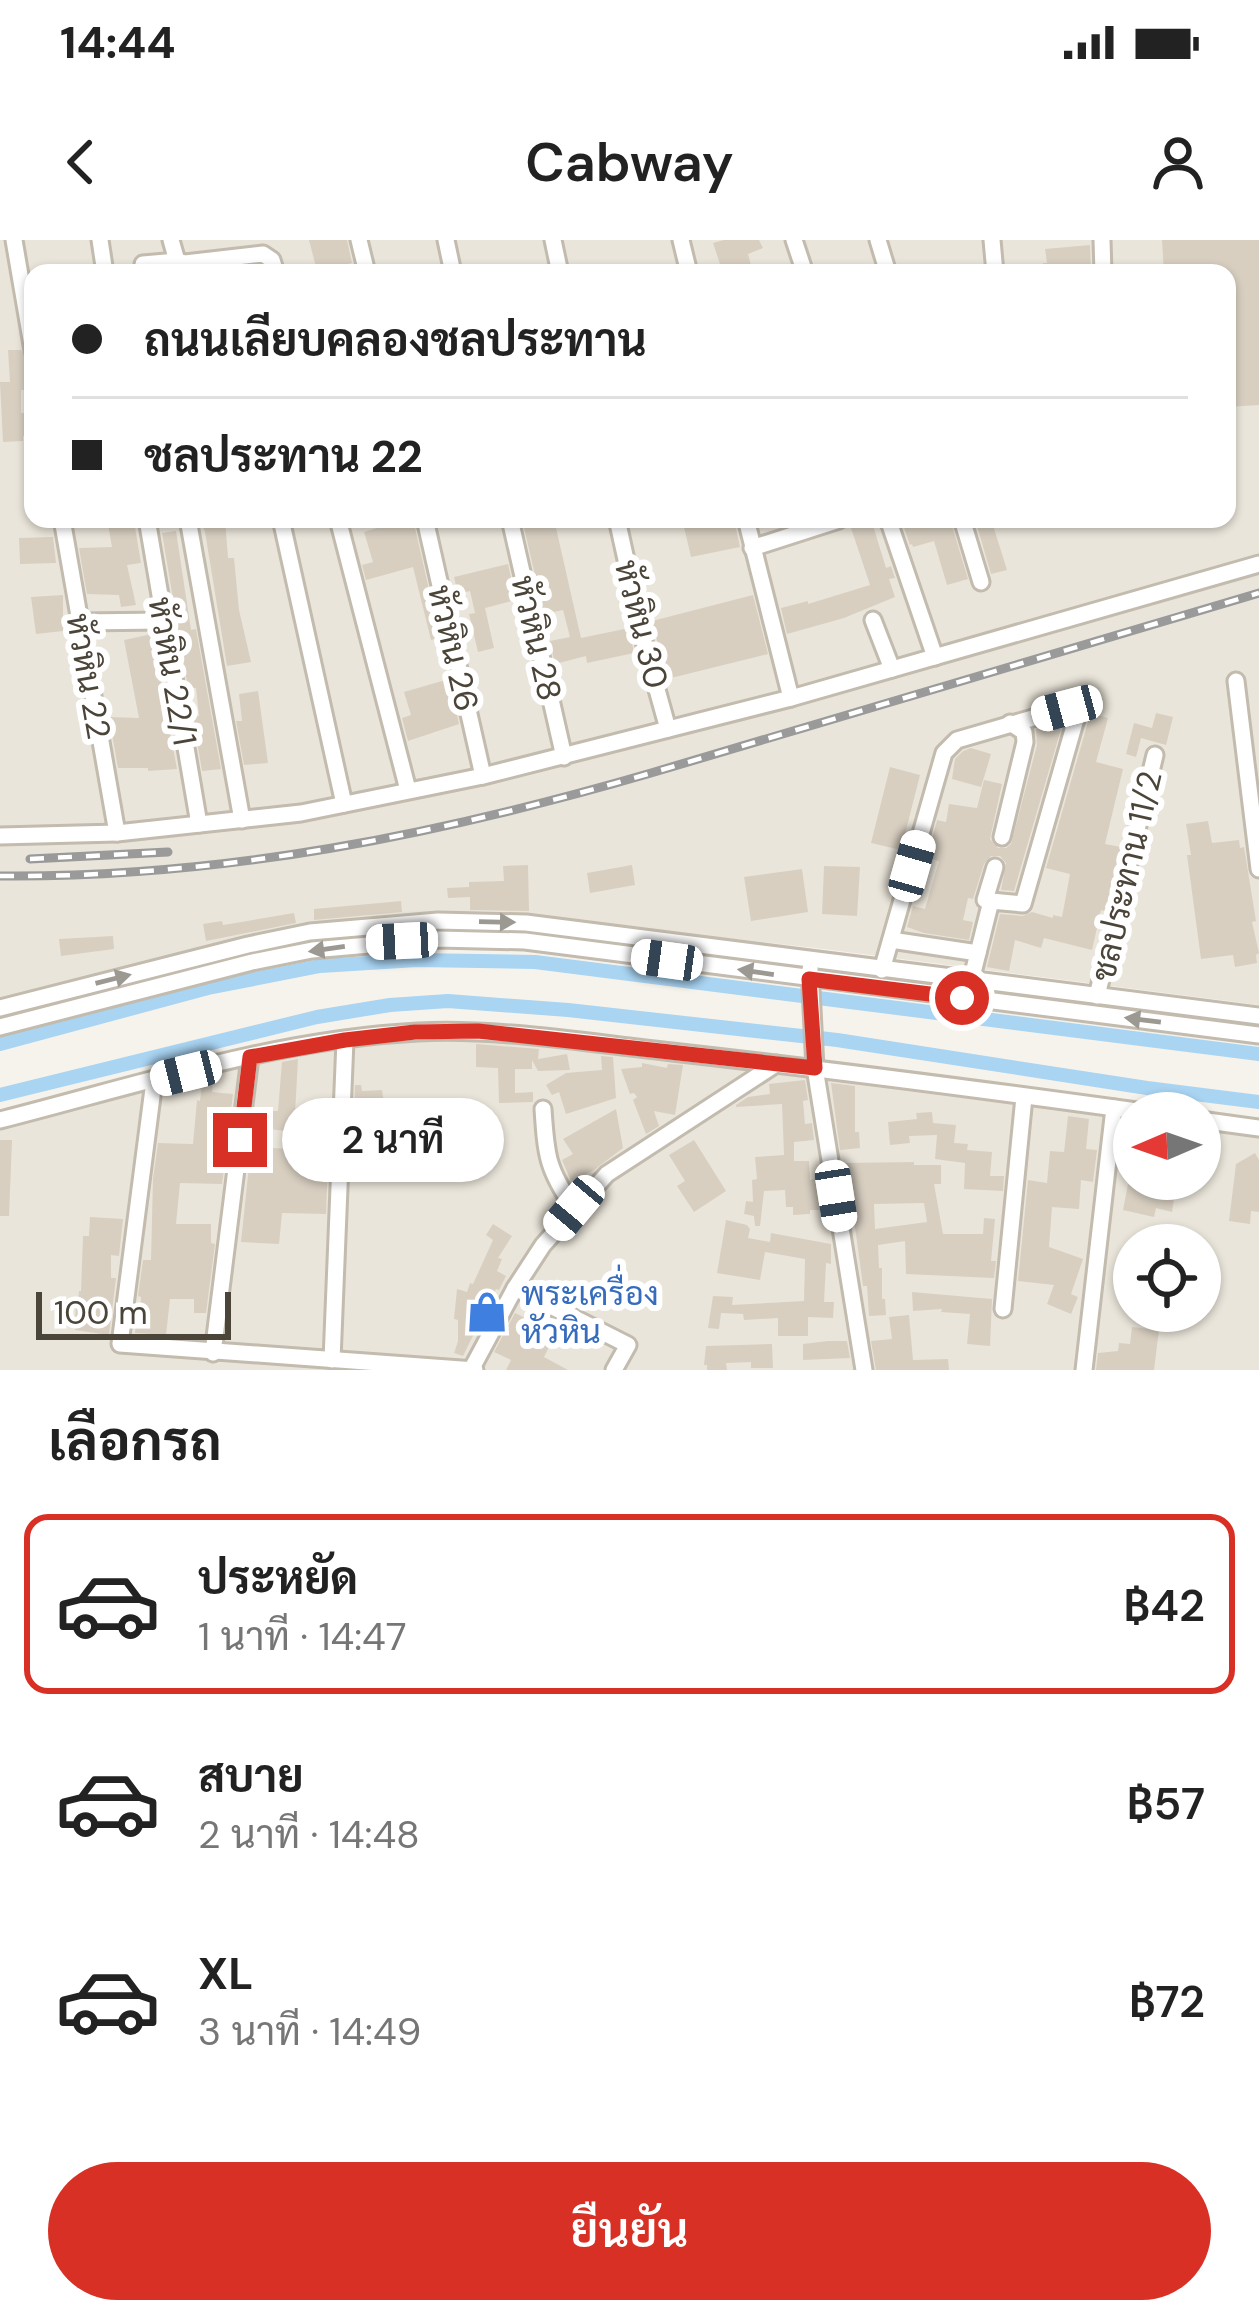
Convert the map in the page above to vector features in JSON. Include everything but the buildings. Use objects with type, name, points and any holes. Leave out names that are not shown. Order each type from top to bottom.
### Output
[{"type":"street","points":[[14,240],[24,298]]},
{"type":"street","points":[[171,240],[177,261]]},
{"type":"street","points":[[234,264],[268,256],[272,264]]},
{"type":"street","points":[[143,264],[198,264]]},
{"type":"street","name":"หัวหิน 22","points":[[63,528],[118,832]]},
{"type":"street","name":"หัวหิน 22/1","points":[[148,528],[200,824]]},
{"type":"street","points":[[190,528],[242,820]]},
{"type":"street","points":[[283,528],[344,804]]},
{"type":"street","points":[[340,528],[408,790]]},
{"type":"street","name":"หัวหิน 26","points":[[427,528],[483,776]]},
{"type":"street","name":"หัวหิน 28","points":[[512,528],[564,757]]},
{"type":"street","name":"หัวหิน 30","points":[[619,528],[668,729]]},
{"type":"street","points":[[748,528],[791,698]]},
{"type":"street","points":[[752,548],[814,528]]},
{"type":"street","points":[[891,528],[935,657]]},
{"type":"street","points":[[965,528],[981,582]]},
{"type":"street","points":[[0,836],[118,832],[301,813],[483,776],[791,698],[1259,564]]},
{"type":"street","points":[[874,620],[892,669]]},
{"type":"street","points":[[79,622],[164,621]]},
{"type":"street","points":[[1236,681],[1259,869]]},
{"type":"street","points":[[882,970],[944,753],[957,740],[1067,708],[1076,719],[1023,904],[986,900],[995,867]]},
{"type":"street","points":[[1001,837],[1024,742],[1024,732],[1010,723]]},
{"type":"street","name":"ชลประทาน 11/2","points":[[1096,997],[1154,755]]},
{"type":"street","points":[[971,981],[991,901]]},
{"type":"street","points":[[0,1008],[310,932],[438,921],[526,923],[1259,1016]]},
{"type":"street","points":[[0,1027],[252,962],[313,950],[438,939],[525,941],[1259,1035]]},
{"type":"street","points":[[891,940],[978,953]]},
{"type":"street","points":[[810,961],[815,1068],[864,1370]]},
{"type":"street","points":[[0,1120],[250,1057],[415,1032],[478,1031],[815,1068],[1113,1108]]},
{"type":"street","points":[[332,1360],[345,1040]]},
{"type":"street","points":[[213,1352],[250,1057]]},
{"type":"street","points":[[154,1081],[120,1344],[472,1370],[543,1245],[607,1174],[776,1064]]},
{"type":"street","points":[[1003,1309],[1024,1097]]},
{"type":"street","points":[[543,1109],[546,1156],[554,1179],[574,1208]]},
{"type":"street","points":[[1084,1370],[1113,1117]]},
{"type":"street","points":[[1221,1123],[1259,1128]]},
{"type":"street","points":[[515,1288],[628,1345],[614,1370]]},
{"type":"shaded area","points":[[0,240],[1259,240],[1259,1005],[528,916],[420,913],[240,940],[0,1001]]},
{"type":"shaded area","points":[[479,1034],[1113,1114],[1113,1200],[1221,1200],[1221,1128],[1259,1133],[1259,1370],[0,1370],[0,1126],[229,1067],[332,1047]]},
{"type":"waterway","points":[[0,1044],[208,988],[320,966],[417,960],[535,962],[1259,1054]]},
{"type":"waterway","points":[[0,1095],[317,1017],[448,1001],[837,1040],[1259,1102]]},
{"type":"railway","points":[[0,876],[84,875],[248,861],[490,816],[1259,593]]},
{"type":"railway","points":[[30,859],[168,852]]},
{"type":"place","name":"พระเครื่อง หัวหิน","points":[[487,1312]]},
{"type":"route","points":[[240,1140],[250,1057],[415,1032],[478,1031],[815,1068],[809,979],[962,998]]}]
